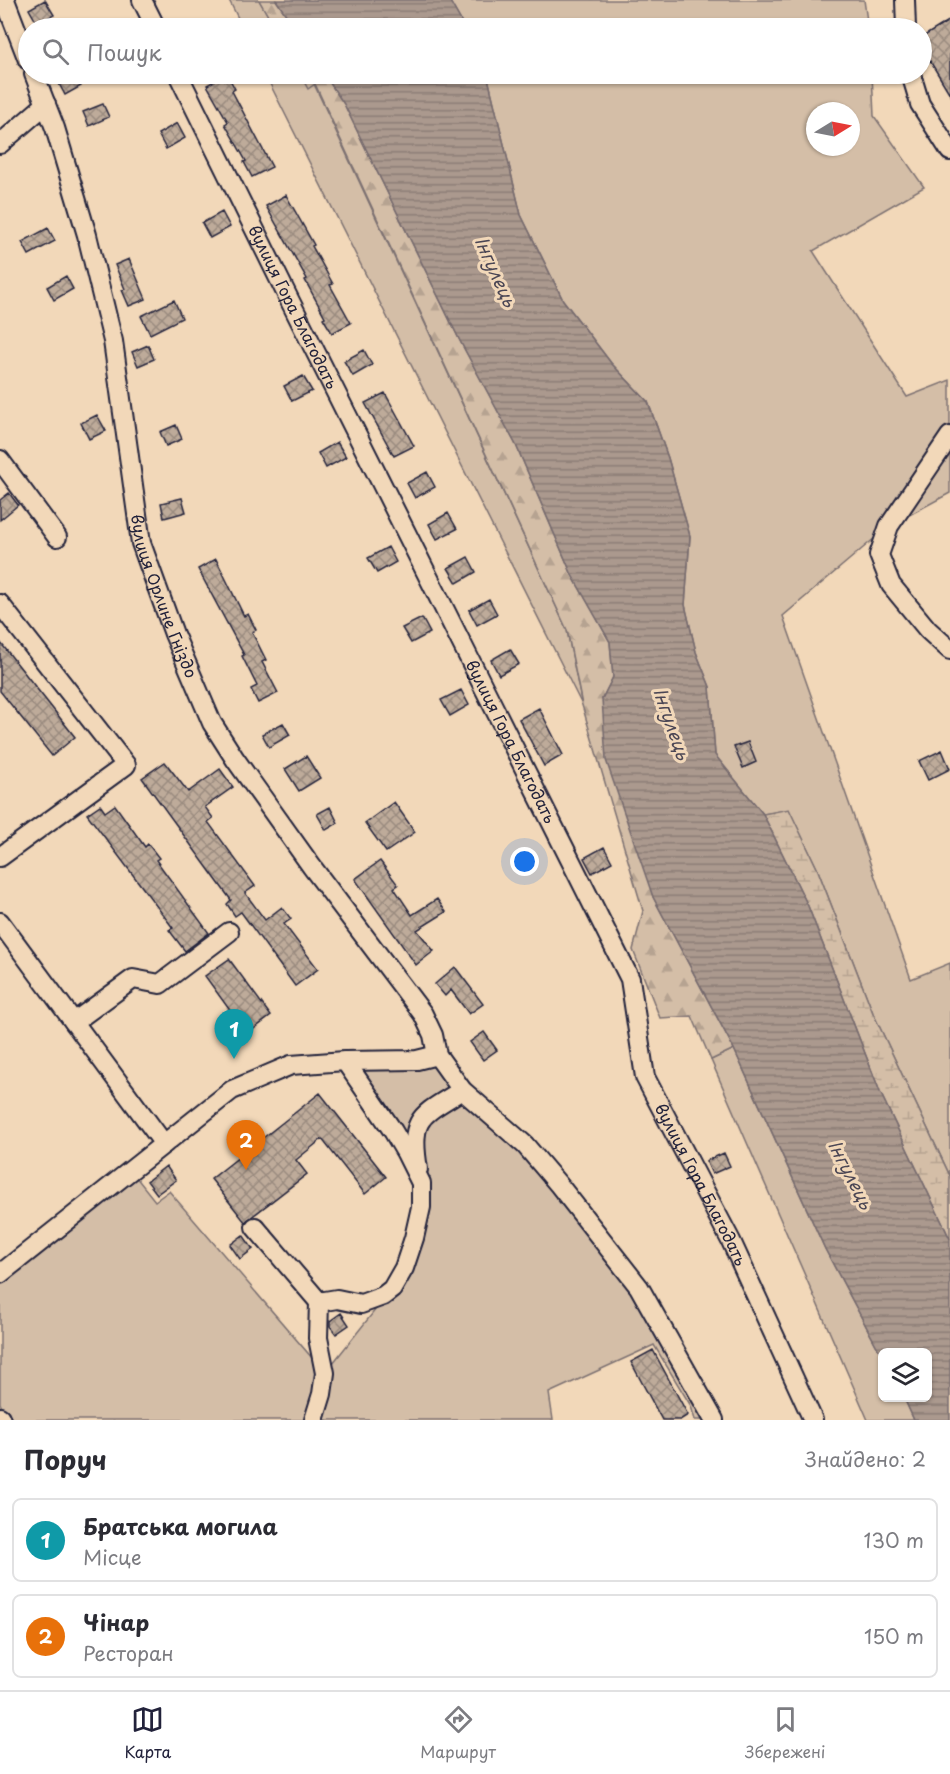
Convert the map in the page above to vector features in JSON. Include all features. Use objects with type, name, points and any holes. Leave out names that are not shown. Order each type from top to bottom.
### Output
[{"type":"street","points":[[4,0],[18,35]]},
{"type":"street","points":[[142,0],[151,18]]},
{"type":"street","points":[[905,0],[906,18]]},
{"type":"street","name":"вулиця Орлине Гніздо","points":[[38,84],[55,128],[87,235],[113,341],[141,543],[174,634],[212,723],[312,867],[423,1014],[433,1035],[437,1054],[462,1090],[525,1145],[560,1185],[639,1287],[714,1420]]},
{"type":"street","name":"вулиця Гора Благодать","points":[[183,84],[630,980],[645,1077],[731,1241],[813,1420]]},
{"type":"street","points":[[914,84],[920,104],[950,151]]},
{"type":"street","points":[[0,144],[46,104]]},
{"type":"street","points":[[950,436],[889,526],[879,555],[891,585],[928,630],[950,650]]},
{"type":"street","points":[[0,460],[57,537]]},
{"type":"street","points":[[0,604],[126,765],[0,857]]},
{"type":"street","points":[[0,922],[164,1144]]},
{"type":"street","points":[[74,1022],[133,979],[160,984],[229,932]]},
{"type":"street","points":[[0,1274],[232,1090],[291,1065],[345,1061],[417,1060],[437,1054]]},
{"type":"street","points":[[345,1061],[393,1131],[421,1183]]},
{"type":"street","points":[[319,1302],[337,1299],[361,1304],[383,1296],[392,1289],[404,1268],[414,1239],[421,1207],[421,1183],[415,1133],[418,1122],[430,1110],[462,1090]]},
{"type":"street","points":[[255,1227],[319,1302],[318,1338],[325,1373],[322,1394],[314,1420]]},
{"type":"green space","points":[[229,0],[259,0],[269,18],[238,18]]},
{"type":"green space","points":[[259,0],[276,0],[288,18],[269,18]]},
{"type":"green space","points":[[449,0],[864,0],[867,18],[459,18]]},
{"type":"green space","points":[[270,84],[306,84],[308,88],[314,84],[567,630],[582,705]]},
{"type":"green space","points":[[305,84],[315,84],[308,89]]},
{"type":"green space","points":[[315,84],[331,84],[344,104],[460,341],[516,445],[572,575],[610,642],[613,677],[602,699],[653,897],[734,1049],[711,1060],[692,1016],[660,1018],[633,950],[643,911],[582,705],[567,630]]},
{"type":"green space","points":[[489,84],[872,84],[874,116],[924,187],[813,251],[907,397],[950,380],[950,493],[889,526],[783,616],[911,979],[950,963],[950,1176],[873,1013],[817,868],[789,810],[763,814],[715,755],[710,687],[696,652],[685,605],[690,536],[668,458],[648,402],[611,363],[563,300],[521,215]]},
{"type":"green space","points":[[789,809],[817,868],[873,1013],[950,1176],[950,1239],[880,1092],[808,906],[763,814]]},
{"type":"green space","points":[[734,1049],[825,1249],[878,1348],[878,1402],[906,1402],[914,1420],[868,1420],[711,1060]]},
{"type":"green space","points":[[437,1055],[525,1145],[638,1287],[714,1420],[695,1420],[691,1406],[654,1345],[549,1393],[553,1420],[7,1420],[0,1403],[0,1284],[136,1177],[155,1201],[169,1191],[325,1373],[392,1289],[421,1183],[345,1061]]},
{"type":"water","points":[[276,0],[449,0],[459,18],[288,18]]},
{"type":"water","name":"Інгулець","points":[[331,84],[489,84],[521,215],[563,300],[611,363],[648,402],[668,458],[690,536],[685,605],[696,652],[710,687],[715,755],[763,814],[808,906],[880,1092],[950,1239],[950,1420],[914,1420],[906,1402],[932,1402],[932,1348],[878,1348],[825,1249],[734,1049],[653,897],[606,760],[602,699],[613,677],[610,642],[572,575],[516,445],[460,341],[344,104]]},
{"type":"building","points":[[45,0],[54,15],[48,18],[34,18],[29,9]]},
{"type":"building","points":[[950,20],[950,94],[932,64],[932,31]]},
{"type":"building","points":[[59,84],[80,84],[81,86],[65,95]]},
{"type":"building","points":[[232,84],[235,89],[232,91],[272,167],[252,177],[244,162],[246,161],[225,124],[228,122],[207,85]]},
{"type":"building","points":[[103,104],[109,117],[89,126],[83,112]]},
{"type":"building","points":[[177,123],[185,138],[166,149],[158,134]]},
{"type":"building","points":[[286,195],[314,245],[312,246],[333,284],[330,285],[351,323],[332,333],[305,280],[307,279],[266,206]]},
{"type":"building","points":[[222,212],[230,227],[210,238],[202,223]]},
{"type":"building","points":[[48,228],[55,241],[29,255],[22,242]]},
{"type":"building","points":[[129,259],[146,299],[129,306],[115,265]]},
{"type":"building","points":[[66,276],[73,289],[54,300],[47,287]]},
{"type":"building","points":[[174,300],[182,318],[150,334],[141,316]]},
{"type":"building","points":[[148,345],[154,359],[138,366],[132,352]]},
{"type":"building","points":[[364,350],[372,365],[353,376],[344,361]]},
{"type":"building","points":[[303,376],[312,391],[292,401],[284,386]]},
{"type":"building","points":[[385,393],[414,446],[394,456],[365,403]]},
{"type":"building","points":[[97,415],[106,431],[89,439],[81,423]]},
{"type":"building","points":[[176,425],[182,439],[166,446],[160,432]]},
{"type":"building","points":[[337,442],[346,457],[326,468],[318,453]]},
{"type":"building","points":[[427,472],[435,487],[415,498],[407,483]]},
{"type":"building","points":[[9,493],[18,505],[0,520],[0,500]]},
{"type":"building","points":[[182,498],[186,512],[164,518],[161,503]]},
{"type":"building","points":[[448,513],[457,529],[437,539],[429,524]]},
{"type":"building","points":[[388,547],[396,562],[377,573],[368,558]]},
{"type":"building","points":[[468,557],[476,572],[457,583],[448,568]]},
{"type":"building","points":[[216,559],[244,616],[248,614],[256,630],[252,632],[266,660],[262,662],[278,693],[258,703],[251,689],[257,686],[242,656],[244,655],[198,569]]},
{"type":"building","points":[[489,599],[497,614],[477,625],[469,610]]},
{"type":"building","points":[[422,618],[430,633],[411,643],[402,628]]},
{"type":"building","points":[[0,642],[75,737],[52,756],[0,691]]},
{"type":"building","points":[[510,649],[519,664],[499,675],[491,660]]},
{"type":"building","points":[[461,690],[469,705],[450,716],[441,700]]},
{"type":"building","points":[[539,708],[563,755],[544,766],[519,719]]},
{"type":"building","points":[[283,723],[290,735],[269,747],[262,734]]},
{"type":"building","points":[[748,742],[756,762],[743,768],[734,747]]},
{"type":"building","points":[[942,750],[950,769],[928,780],[919,761]]},
{"type":"building","points":[[306,756],[320,778],[299,791],[285,769]]},
{"type":"building","points":[[165,762],[188,792],[220,769],[233,787],[205,807],[213,818],[208,822],[255,886],[245,893],[265,920],[282,907],[291,919],[284,924],[318,969],[295,986],[241,912],[235,916],[227,904],[231,900],[142,778]]},
{"type":"building","points":[[394,802],[415,832],[386,852],[365,823]]},
{"type":"building","points":[[100,805],[105,812],[115,805],[145,847],[148,844],[159,858],[156,860],[209,933],[185,951],[169,930],[173,928],[87,814]]},
{"type":"building","points":[[330,807],[338,823],[326,830],[317,814]]},
{"type":"building","points":[[604,847],[612,862],[592,873],[584,858]]},
{"type":"building","points":[[380,861],[398,885],[394,888],[412,915],[437,899],[446,912],[417,930],[434,951],[416,965],[355,879]]},
{"type":"building","points":[[229,959],[271,1016],[247,1034],[205,976]]},
{"type":"building","points":[[455,967],[483,1004],[469,1014],[451,990],[445,996],[435,984]]},
{"type":"building","points":[[484,1032],[497,1050],[483,1060],[470,1042]]},
{"type":"building","points":[[320,1093],[386,1177],[365,1194],[322,1139],[296,1160],[307,1174],[245,1222],[211,1179]]},
{"type":"building","points":[[724,1153],[730,1166],[712,1174],[706,1161]]},
{"type":"building","points":[[166,1166],[176,1180],[157,1194],[147,1181]]},
{"type":"building","points":[[243,1235],[253,1249],[240,1259],[230,1245]]},
{"type":"building","points":[[341,1313],[349,1325],[336,1334],[330,1326],[330,1321]]},
{"type":"building","points":[[653,1350],[688,1415],[680,1420],[662,1420],[631,1362]]},
{"type":"place","name":"Братська могила","points":[[234,1059]]},
{"type":"place","name":"Чінар","points":[[246,1170]]}]
